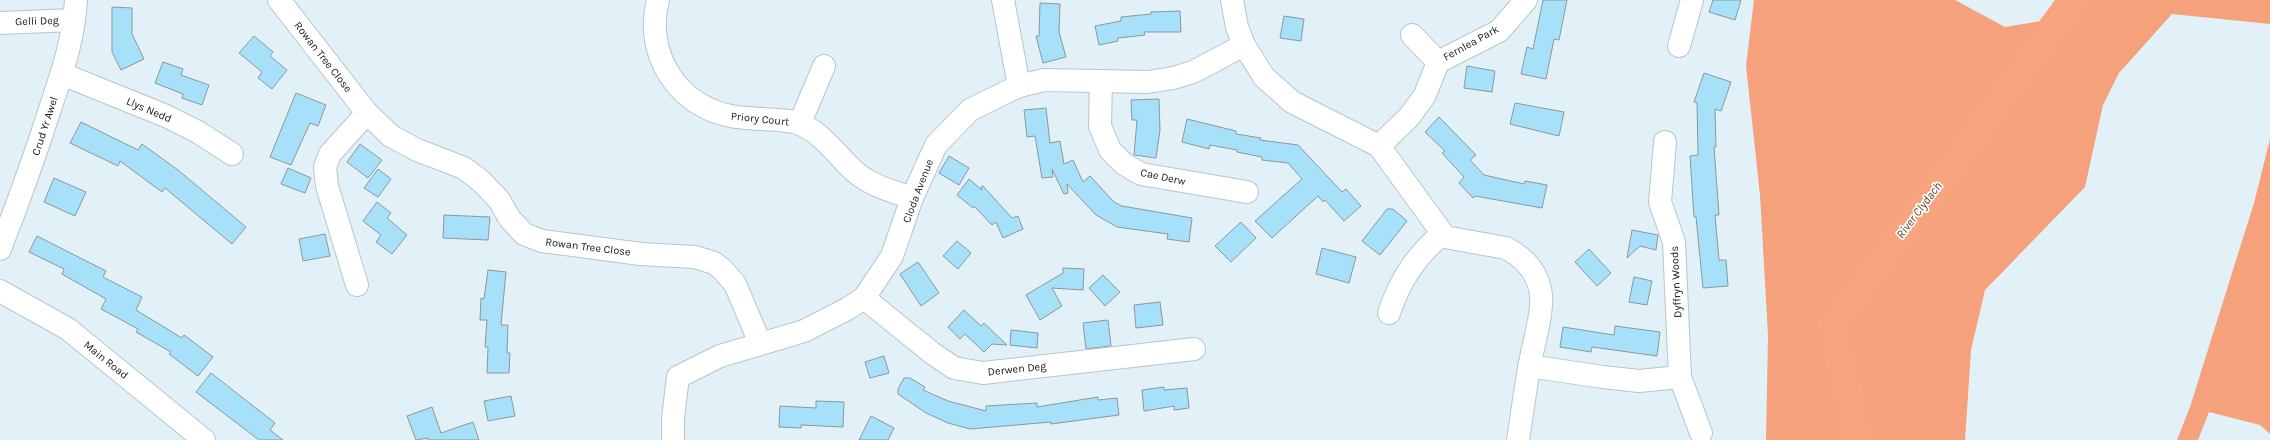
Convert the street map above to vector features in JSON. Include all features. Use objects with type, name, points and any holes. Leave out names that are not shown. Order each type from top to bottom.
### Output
[{"type":"street","name":"Rowan Tree Close","points":[[279,0],[367,113],[391,136],[416,150],[464,168],[482,182],[499,200],[517,227],[533,238],[542,242],[641,254],[695,257],[714,263],[735,284],[760,343]]},
{"type":"street","name":"Priory Court","points":[[658,0],[654,22],[658,52],[671,78],[691,99],[718,113],[732,117],[800,123],[824,139],[853,170],[870,182],[912,198]]},
{"type":"street","points":[[1003,0],[1019,86]]},
{"type":"street","points":[[1232,0],[1237,27],[1244,45],[1264,77],[1292,102],[1327,118],[1380,146],[1442,234],[1457,240],[1506,248],[1515,252],[1530,266],[1538,282],[1542,300],[1529,366],[1518,440]]},
{"type":"street","name":"Fernlea Park","points":[[1380,146],[1409,117],[1425,95],[1438,62],[1499,31],[1526,0]]},
{"type":"street","points":[[1679,46],[1692,0]]},
{"type":"street","name":"Gelli Deg","points":[[0,23],[75,10]]},
{"type":"street","name":"Crud Yr Awel","points":[[0,249],[34,158],[62,74],[75,10]]},
{"type":"street","points":[[1412,35],[1438,62]]},
{"type":"street","name":"Cloda Avenue","points":[[673,440],[673,418],[678,377],[720,356],[804,330],[847,309],[864,298],[892,256],[912,198],[936,145],[970,110],[1019,86],[1044,80],[1148,82],[1173,78],[1193,72],[1244,45]]},
{"type":"street","name":"Priory Court","points":[[800,123],[824,66]]},
{"type":"street","name":"Llys Nedd","points":[[62,74],[166,116],[198,132],[232,154]]},
{"type":"street","name":"Cae Derw","points":[[1101,81],[1100,126],[1110,150],[1124,164],[1141,174],[1247,192]]},
{"type":"street","points":[[357,285],[326,186],[325,167],[334,148],[367,113]]},
{"type":"street","name":"Dyffryn Woods","points":[[1665,142],[1660,202],[1674,242],[1680,377],[1701,433]]},
{"type":"street","points":[[1389,313],[1396,291],[1406,272],[1426,248],[1442,234]]},
{"type":"street","name":"Main Road","points":[[0,291],[68,329],[204,440]]},
{"type":"street","name":"Derwen Deg","points":[[864,298],[932,353],[954,368],[983,373],[1194,349]]},
{"type":"street","points":[[1529,366],[1603,378],[1639,381],[1680,377]]},
{"type":"shaded area","points":[[1754,0],[1955,0],[2005,27],[2078,15],[2090,0],[2270,0],[2270,24],[2172,14],[2119,73],[2103,105],[2085,187],[1985,290],[1971,350],[1965,440],[1766,440],[1768,335],[1760,195],[1746,66]]},
{"type":"shaded area","points":[[2270,139],[2270,434],[2260,425],[2209,412],[2198,440],[2177,440],[2190,407],[2254,203]]},
{"type":"building","points":[[1543,0],[1567,0],[1559,40],[1554,39],[1546,79],[1521,74],[1527,47],[1533,49]]},
{"type":"building","points":[[1713,0],[1741,0],[1735,20],[1709,12]]},
{"type":"building","points":[[1040,3],[1060,4],[1059,32],[1066,57],[1043,63],[1036,36],[1039,36]]},
{"type":"building","points":[[112,7],[132,8],[132,34],[144,59],[121,70],[112,52]]},
{"type":"building","points":[[1180,11],[1181,32],[1144,32],[1145,35],[1118,38],[1118,41],[1099,45],[1095,26],[1121,21],[1121,17],[1151,14],[1151,12]]},
{"type":"building","points":[[1284,16],[1304,19],[1301,41],[1280,38]]},
{"type":"building","points":[[254,36],[273,52],[270,56],[287,70],[272,89],[258,78],[262,72],[239,53]]},
{"type":"building","points":[[163,62],[183,69],[181,75],[209,85],[202,105],[182,98],[183,94],[155,83]]},
{"type":"building","points":[[1467,66],[1495,71],[1492,92],[1464,88]]},
{"type":"building","points":[[1704,73],[1731,82],[1721,111],[1715,109],[1716,147],[1714,147],[1719,215],[1715,215],[1719,260],[1726,260],[1728,286],[1703,288],[1696,217],[1694,217],[1690,156],[1698,155],[1697,103],[1694,102]]},
{"type":"building","points":[[296,93],[326,105],[318,126],[310,123],[291,165],[270,157]]},
{"type":"building","points":[[1159,99],[1160,130],[1156,158],[1134,155],[1137,120],[1132,120],[1131,100]]},
{"type":"building","points":[[1515,103],[1564,112],[1559,136],[1510,124]]},
{"type":"building","points":[[1046,108],[1050,143],[1060,141],[1064,164],[1073,160],[1083,182],[1090,176],[1114,202],[1122,206],[1192,218],[1189,242],[1167,239],[1168,234],[1117,227],[1096,215],[1067,184],[1068,193],[1064,194],[1052,169],[1053,177],[1042,178],[1035,136],[1027,137],[1024,110]]},
{"type":"building","points":[[1439,117],[1476,155],[1470,160],[1484,175],[1524,184],[1525,181],[1547,185],[1542,208],[1475,196],[1473,198],[1459,183],[1464,177],[1442,153],[1445,151],[1425,132]]},
{"type":"building","points":[[1187,119],[1236,131],[1236,134],[1261,138],[1260,140],[1298,145],[1342,192],[1346,189],[1361,206],[1344,221],[1325,200],[1323,202],[1318,196],[1272,238],[1255,221],[1302,179],[1288,163],[1262,160],[1262,157],[1237,152],[1237,150],[1210,145],[1209,149],[1182,142]]},
{"type":"building","points":[[81,122],[138,150],[142,144],[178,170],[246,227],[232,244],[165,188],[162,192],[120,161],[118,166],[70,143]]},
{"type":"building","points":[[360,144],[382,160],[368,178],[347,162]]},
{"type":"building","points":[[949,156],[969,168],[959,185],[939,173]]},
{"type":"building","points":[[288,168],[311,178],[305,193],[281,184]]},
{"type":"building","points":[[378,169],[391,179],[378,197],[364,188]]},
{"type":"building","points":[[54,178],[86,192],[75,216],[44,202]]},
{"type":"building","points":[[969,179],[982,190],[981,187],[983,186],[1012,218],[1018,216],[1023,229],[1003,238],[996,222],[992,225],[974,206],[973,208],[957,195]]},
{"type":"building","points":[[377,202],[391,213],[387,218],[407,235],[392,254],[376,242],[381,235],[363,221]]},
{"type":"building","points":[[1387,209],[1393,209],[1407,221],[1380,255],[1362,241]]},
{"type":"building","points":[[444,215],[490,217],[488,240],[443,238]]},
{"type":"building","points":[[1241,222],[1256,238],[1231,262],[1215,246]]},
{"type":"building","points":[[1632,230],[1658,235],[1656,250],[1640,246],[1627,258]]},
{"type":"building","points":[[325,234],[330,256],[303,261],[299,239]]},
{"type":"building","points":[[37,236],[106,271],[103,277],[142,297],[136,310],[182,338],[184,335],[213,357],[198,376],[169,354],[171,352],[136,332],[138,329],[101,309],[106,299],[62,274],[64,269],[29,252]]},
{"type":"building","points":[[957,241],[971,253],[958,269],[943,256]]},
{"type":"building","points":[[1322,248],[1356,257],[1349,283],[1316,274]]},
{"type":"building","points":[[1589,249],[1611,273],[1597,286],[1575,262]]},
{"type":"building","points":[[918,262],[939,293],[921,306],[900,274]]},
{"type":"building","points":[[1063,268],[1084,269],[1083,290],[1052,288],[1062,306],[1040,320],[1026,295],[1063,273]]},
{"type":"building","points":[[488,270],[506,272],[501,325],[508,325],[507,353],[510,353],[509,373],[487,373],[488,347],[485,347],[487,320],[480,320],[481,298],[484,299]]},
{"type":"building","points":[[1103,275],[1120,292],[1105,306],[1089,288]]},
{"type":"building","points":[[1634,277],[1652,281],[1647,305],[1629,302]]},
{"type":"building","points":[[1160,302],[1163,325],[1136,328],[1134,305]]},
{"type":"building","points":[[964,310],[981,326],[984,323],[1007,345],[992,344],[984,352],[965,334],[960,339],[948,327]]},
{"type":"building","points":[[1108,320],[1111,346],[1086,349],[1083,323]]},
{"type":"building","points":[[1615,326],[1660,332],[1657,356],[1592,347],[1591,352],[1560,347],[1563,327],[1614,335]]},
{"type":"building","points":[[1011,330],[1038,333],[1037,348],[1010,345]]},
{"type":"building","points":[[884,356],[889,373],[870,378],[865,362]]},
{"type":"building","points":[[211,373],[275,423],[270,430],[283,440],[259,440],[196,392]]},
{"type":"building","points":[[904,378],[910,378],[925,387],[923,390],[948,401],[986,411],[986,406],[1037,403],[1037,407],[1098,397],[1098,400],[1117,398],[1119,415],[1051,424],[1051,422],[970,429],[948,423],[926,413],[898,394],[898,389]]},
{"type":"building","points":[[1164,387],[1164,390],[1187,388],[1189,408],[1174,410],[1174,406],[1144,411],[1142,390]]},
{"type":"building","points":[[511,396],[515,416],[488,421],[484,401]]},
{"type":"building","points":[[816,401],[844,402],[843,427],[801,425],[801,428],[779,427],[780,406],[816,408]]},
{"type":"building","points":[[432,407],[441,433],[473,422],[479,440],[428,440],[428,438],[416,440],[407,416]]},
{"type":"building","points":[[871,416],[894,428],[888,440],[859,440]]},
{"type":"waterway","name":"River Clydach","points":[[1858,440],[1833,326],[2075,0]]}]
